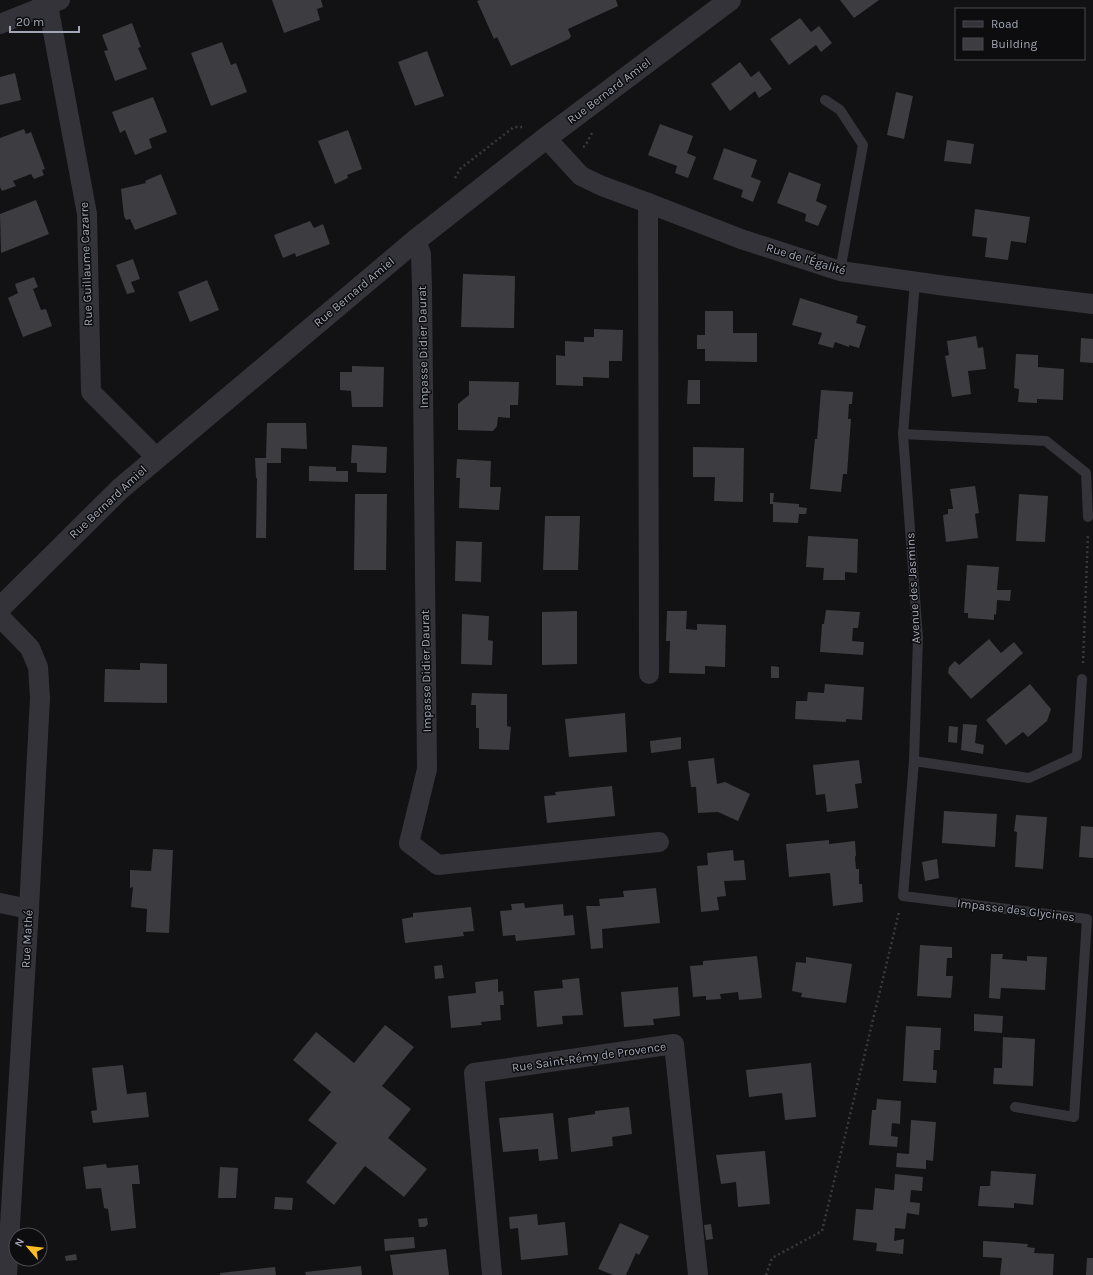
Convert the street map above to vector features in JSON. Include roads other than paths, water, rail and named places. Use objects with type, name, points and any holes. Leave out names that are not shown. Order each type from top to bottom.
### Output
[{"type":"street","name":"Rue Bernard Amiel","points":[[0,608],[120,489],[156,457],[416,240],[546,138],[730,0]]},
{"type":"street","points":[[0,24],[50,2]]},
{"type":"street","name":"Rue Guillaume Cazarre","points":[[50,2],[87,214],[90,392],[156,457]]},
{"type":"street","name":"Rue de l'Égalité","points":[[546,138],[581,176],[602,186],[648,202],[741,239],[840,271],[1093,304]]},
{"type":"street","points":[[648,202],[649,674]]},
{"type":"street","name":"Impasse Didier Daurat","points":[[416,240],[421,254],[422,288],[427,770],[409,843],[438,865],[659,842]]},
{"type":"street","name":"Rue Mathé","points":[[0,617],[30,648],[38,667],[40,698],[7,1275]]},
{"type":"street","points":[[0,903],[29,909]]},
{"type":"street","name":"Rue Saint-Rémy de Provence","points":[[492,1275],[474,1073],[674,1044],[698,1275]]},
{"type":"lane","points":[[825,100],[840,110],[863,145],[840,271]]},
{"type":"lane","name":"Avenue des Jasmins","points":[[903,896],[914,761],[918,638],[903,434],[915,281]]},
{"type":"lane","points":[[903,434],[1046,441],[1086,473],[1088,517]]},
{"type":"lane","points":[[914,761],[1029,778],[1077,756],[1082,679]]},
{"type":"lane","name":"Impasse des Glycines","points":[[903,896],[1090,917],[1074,1117],[1016,1107]]}]
